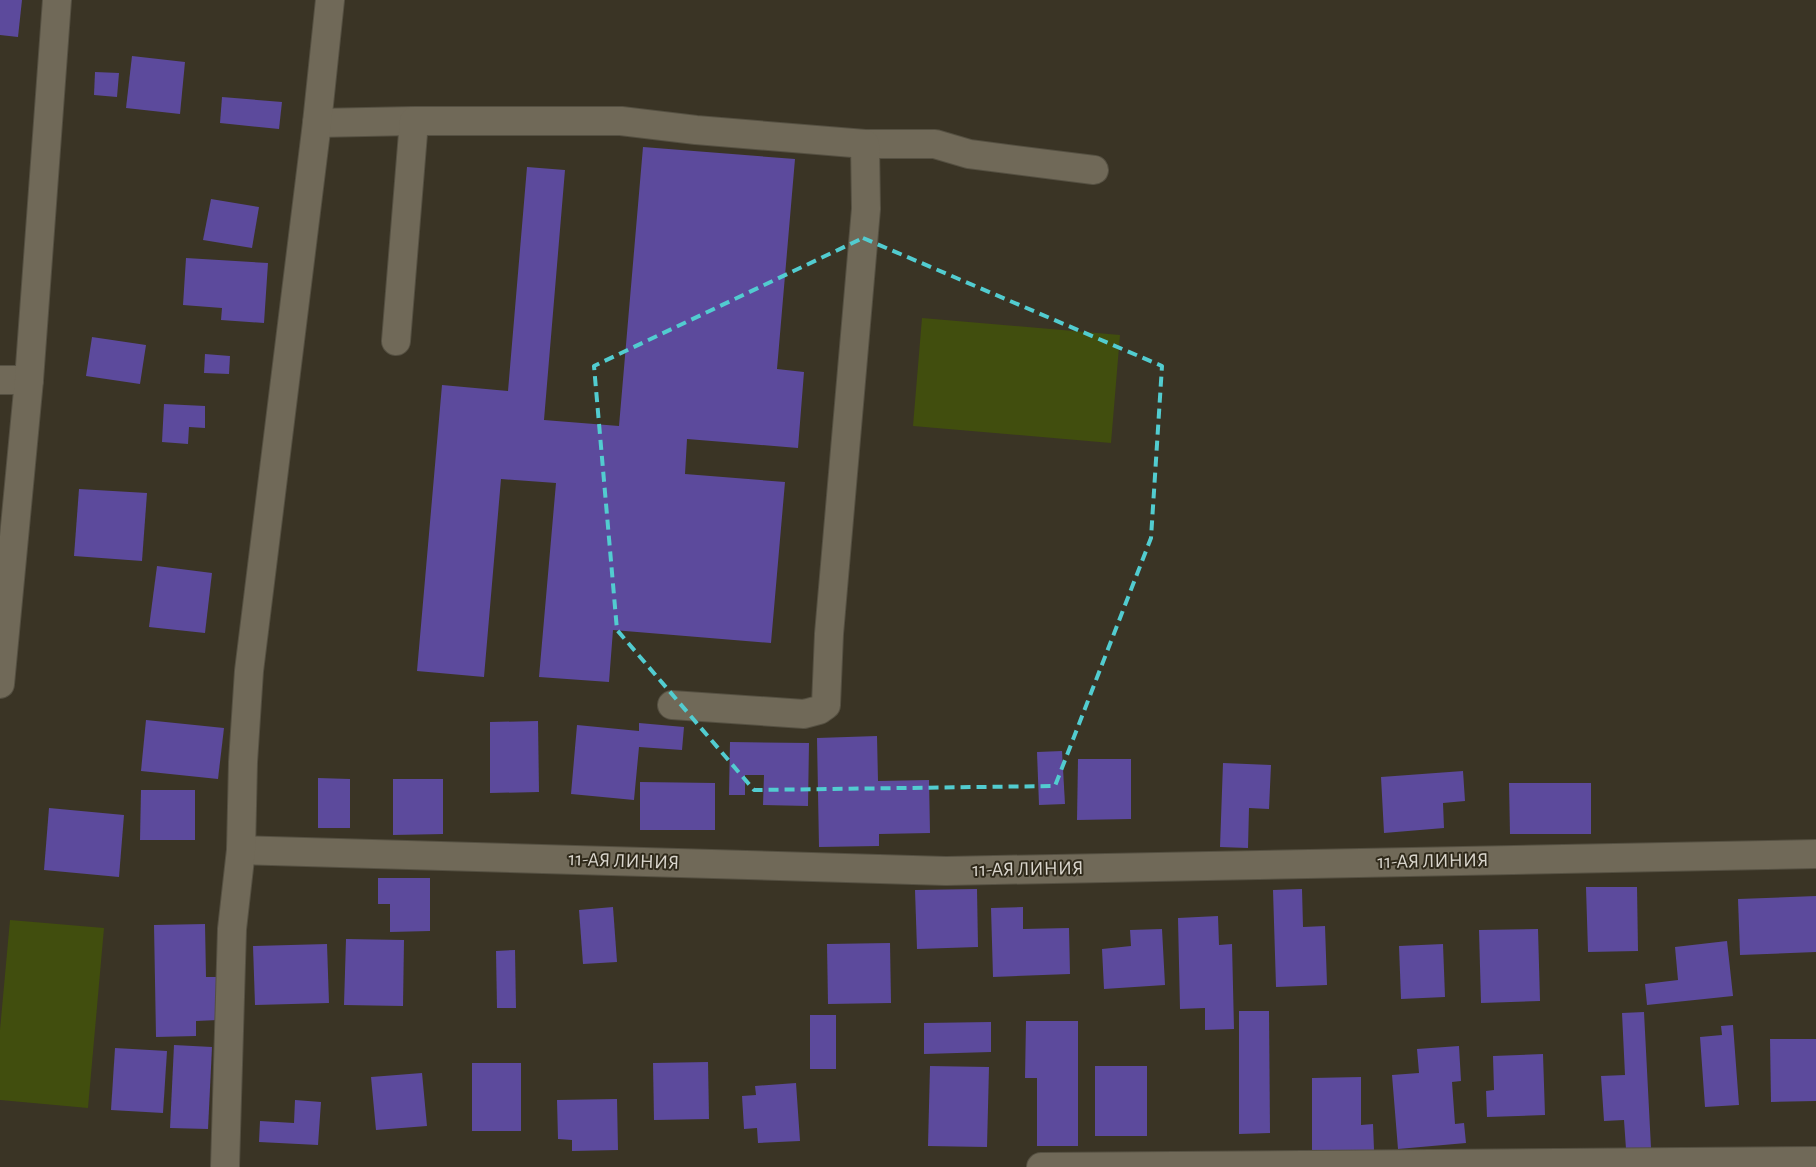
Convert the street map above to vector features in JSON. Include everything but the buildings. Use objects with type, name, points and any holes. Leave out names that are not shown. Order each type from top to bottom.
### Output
[{"type":"street","points":[[0,684],[1,655],[29,380],[57,0]]},
{"type":"street","points":[[225,1167],[232,929],[241,850],[248,672],[317,122],[330,0]]},
{"type":"street","points":[[396,341],[414,121]]},
{"type":"street","points":[[317,122],[621,121],[696,130],[865,144],[935,144],[969,154],[1094,170]]},
{"type":"street","points":[[672,705],[804,714],[819,710],[826,705],[829,634],[866,209],[865,144]]},
{"type":"street","points":[[0,380],[29,380]]},
{"type":"street","name":"11-АЯ ЛИНИЯ","points":[[241,850],[946,871],[1816,854]]},
{"type":"street","points":[[1041,1167],[1816,1161]]},
{"type":"highlighted area","points":[[863,238],[1162,366],[1151,538],[1055,786],[754,790],[617,630],[594,366]]},
{"type":"green space","points":[[922,318],[1120,335],[1111,443],[913,426]]},
{"type":"green space","points":[[10,920],[104,928],[88,1108],[0,1100],[0,1030]]}]
